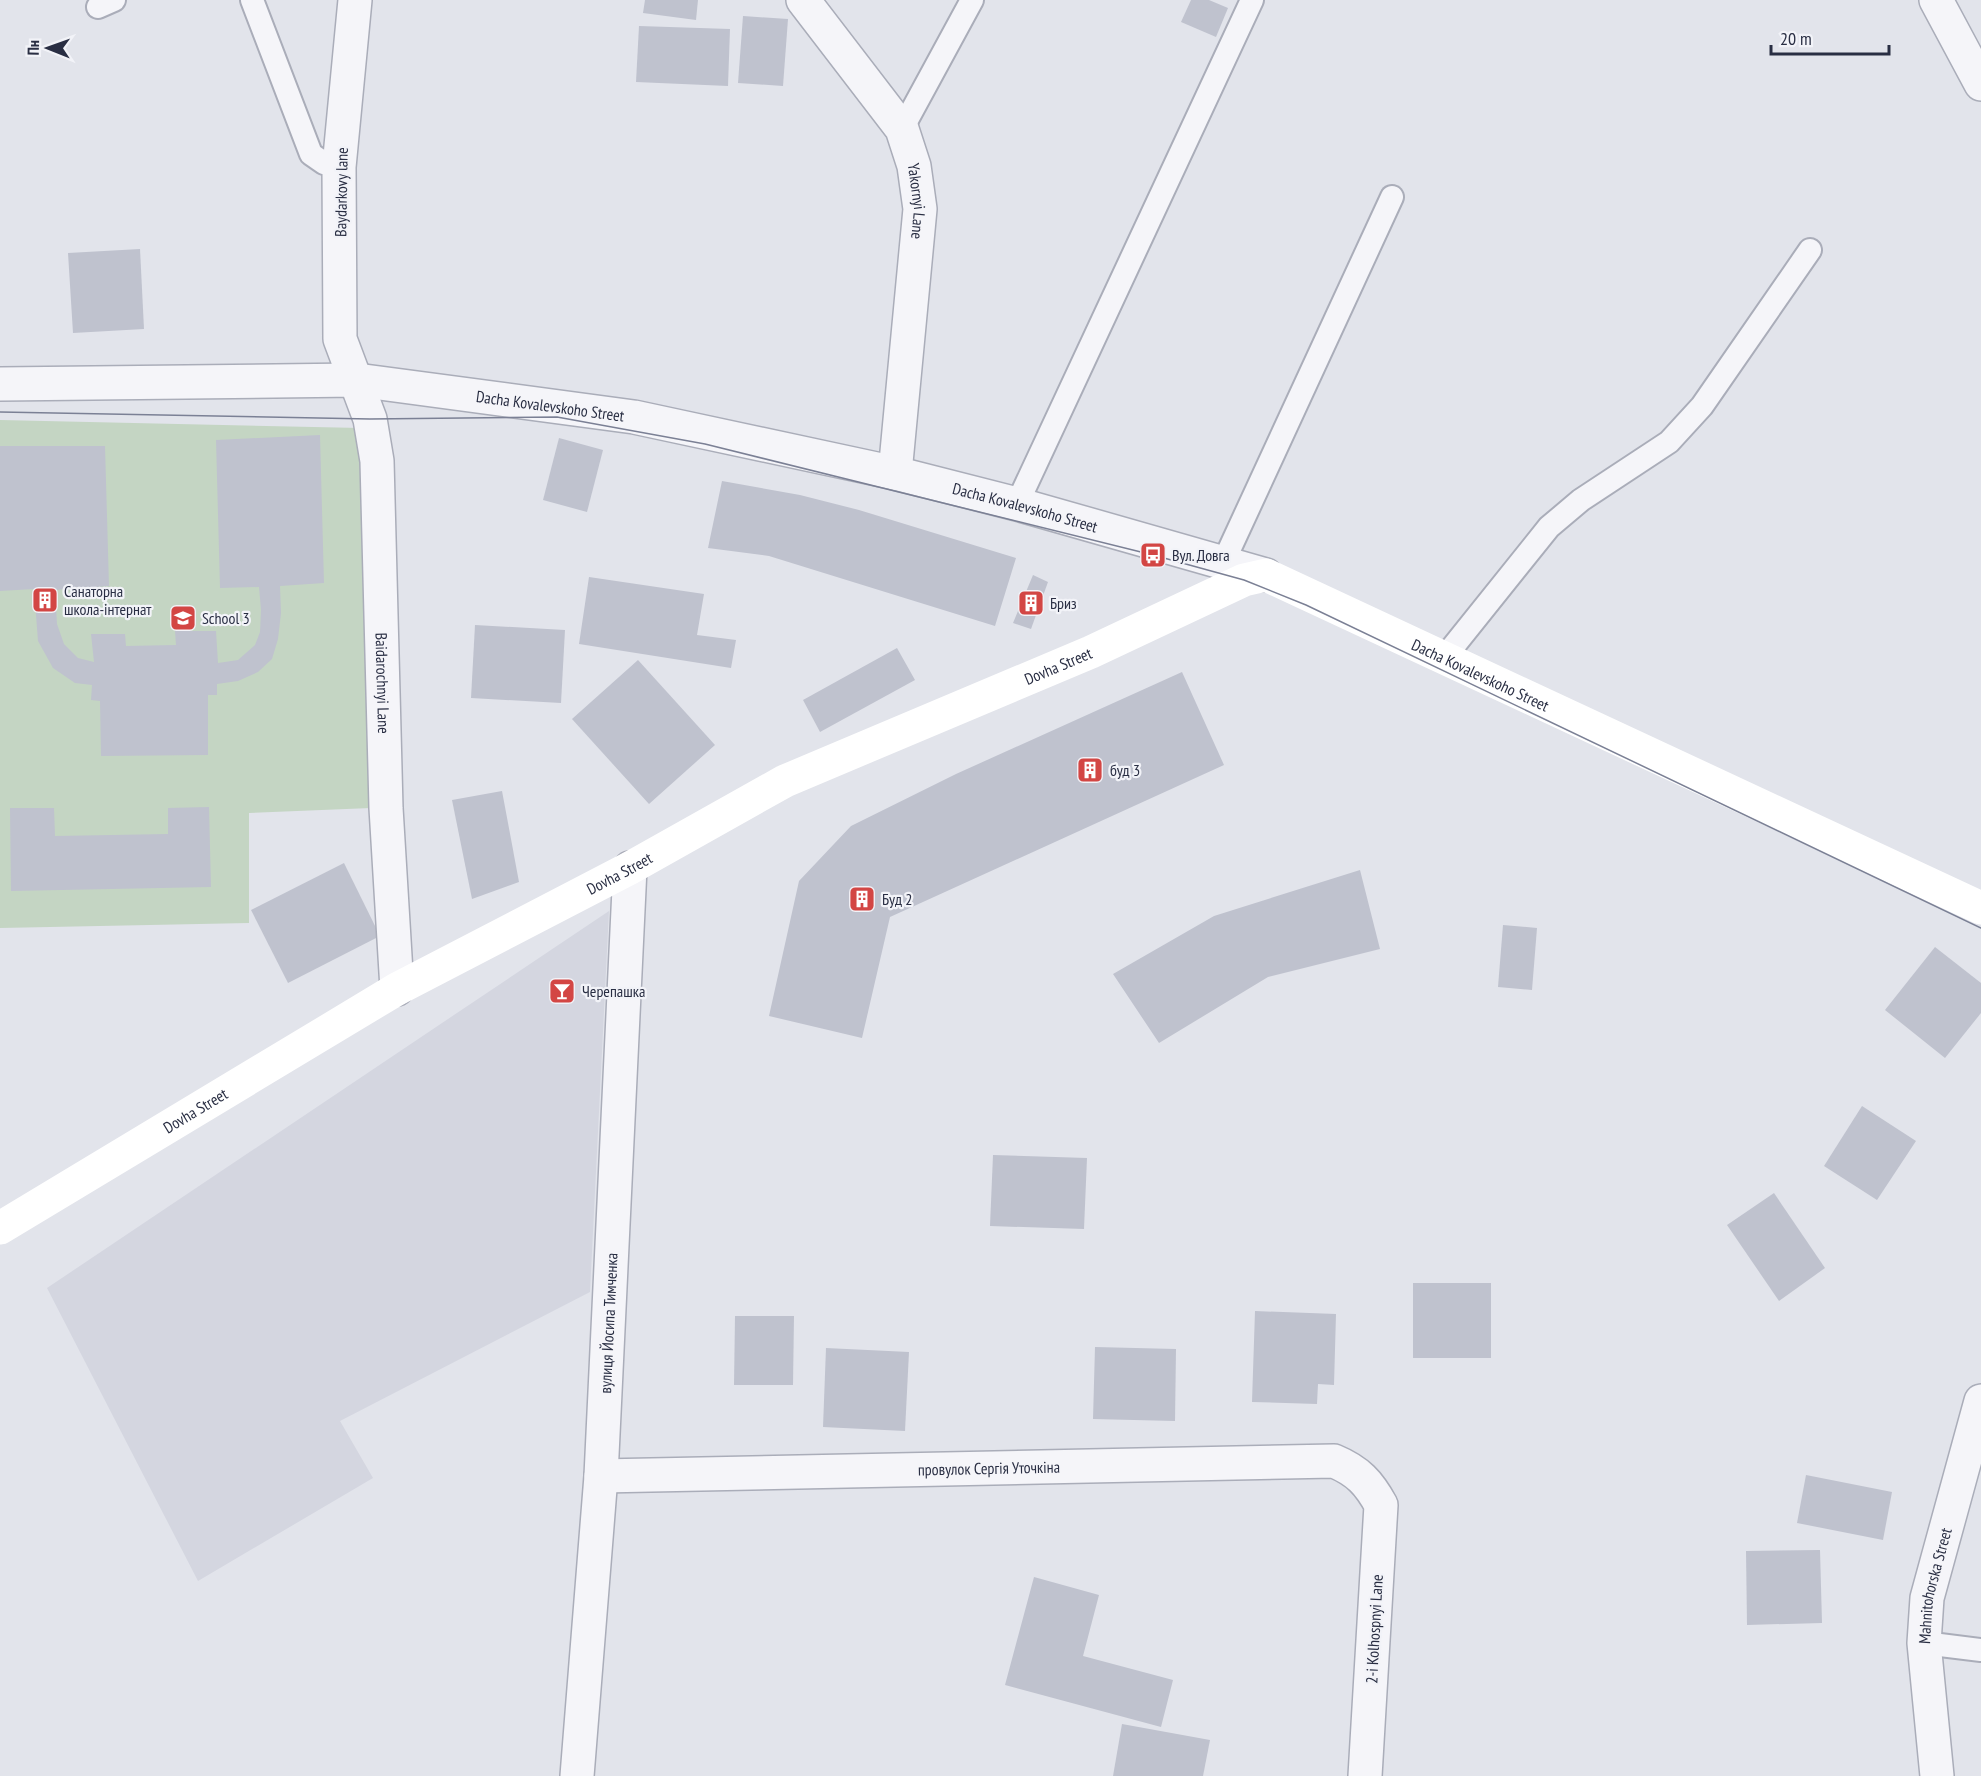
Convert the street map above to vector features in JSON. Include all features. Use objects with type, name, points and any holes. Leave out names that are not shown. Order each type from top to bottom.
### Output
[{"type":"street","name":"Baydarkovy lane","points":[[355,0],[339,167],[340,339],[357,380]]},
{"type":"street","name":"Yakornyi Lane","points":[[804,0],[902,129],[914,166],[920,209],[895,472]]},
{"type":"street","points":[[1936,0],[1981,84]]},
{"type":"street","name":"Dacha Kovalevskoho Street","points":[[0,384],[357,380],[634,417],[895,472],[1017,504],[1224,561],[1266,575],[1981,908]]},
{"type":"street","name":"Baidarochnyi Lane","points":[[357,380],[370,419],[377,461],[386,807],[397,989]]},
{"type":"street","name":"Dovha Street","points":[[0,1228],[397,989],[630,868],[785,781],[1091,652],[1244,580],[1266,575]]},
{"type":"street","name":"вулиця Йосипа Тимченка","points":[[577,1776],[601,1476],[630,868]]},
{"type":"street","name":"Mahnitohorska Street","points":[[1936,1776],[1924,1643],[1927,1598],[1981,1401]]},
{"type":"street","name":"провулок Сергія Уточкіна","points":[[601,1476],[1334,1461],[1355,1470],[1371,1485]]},
{"type":"street","name":"2-i Kolhospnyi Lane","points":[[1365,1776],[1381,1505],[1371,1485]]},
{"type":"lane","points":[[252,0],[311,154],[324,163],[339,167]]},
{"type":"lane","points":[[902,129],[972,0]]},
{"type":"lane","points":[[1017,504],[1252,0]]},
{"type":"lane","points":[[1224,561],[1392,197]]},
{"type":"lane","points":[[1444,658],[1549,527],[1581,500],[1669,442],[1695,413],[1810,250]]},
{"type":"lane","points":[[1924,1643],[1981,1650]]},
{"type":"shaded area","points":[[609,911],[590,1292],[340,1421],[373,1478],[198,1581],[47,1288]]},
{"type":"green space","name":"School 3","points":[[0,420],[361,428],[371,808],[249,813],[249,923],[0,928]]},
{"type":"building","points":[[645,0],[698,0],[696,20],[643,13]]},
{"type":"building","points":[[1191,0],[1209,0],[1228,8],[1216,37],[1181,22]]},
{"type":"building","points":[[743,16],[788,19],[783,86],[738,83]]},
{"type":"building","points":[[639,26],[730,29],[728,86],[636,82]]},
{"type":"building","points":[[140,249],[144,329],[73,333],[68,253]]},
{"type":"building","name":"Санаторна школа-інтернат","points":[[320,435],[324,583],[280,586],[281,613],[278,639],[272,659],[258,672],[238,681],[217,684],[217,695],[208,695],[208,755],[101,756],[100,701],[91,700],[92,685],[75,683],[53,668],[38,641],[34,589],[0,591],[0,446],[105,446],[109,586],[55,590],[57,624],[64,644],[78,658],[94,662],[91,634],[125,634],[126,646],[176,645],[175,631],[216,631],[218,663],[238,660],[255,645],[260,632],[261,610],[259,587],[220,588],[216,440]]},
{"type":"building","points":[[559,438],[603,450],[587,512],[543,500]]},
{"type":"building","points":[[722,481],[800,495],[859,510],[1016,558],[995,626],[769,556],[708,548]]},
{"type":"building","name":"Бриз","points":[[1033,575],[1048,582],[1031,629],[1013,623]]},
{"type":"building","points":[[589,577],[704,594],[697,635],[736,640],[731,668],[579,644]]},
{"type":"building","points":[[475,625],[565,630],[561,703],[471,698]]},
{"type":"building","points":[[897,648],[915,680],[820,732],[803,700]]},
{"type":"building","points":[[638,660],[715,745],[649,804],[572,719]]},
{"type":"building","points":[[1182,672],[1224,765],[890,917],[862,1038],[769,1016],[799,881],[851,826],[956,774]]},
{"type":"building","points":[[502,791],[519,882],[472,899],[452,800]]},
{"type":"building","points":[[209,807],[211,887],[11,891],[10,808],[54,808],[55,836],[168,834],[168,808]]},
{"type":"building","points":[[344,863],[380,936],[288,983],[251,910]]},
{"type":"building","points":[[1360,870],[1380,949],[1268,977],[1159,1043],[1113,974],[1214,916]]},
{"type":"building","points":[[1503,925],[1537,928],[1532,990],[1498,987]]},
{"type":"building","points":[[1935,947],[1981,983],[1981,1013],[1945,1058],[1885,1010]]},
{"type":"building","points":[[1862,1106],[1916,1141],[1877,1200],[1824,1166]]},
{"type":"building","points":[[993,1155],[1087,1158],[1084,1229],[990,1226]]},
{"type":"building","points":[[1774,1193],[1825,1268],[1779,1301],[1727,1225]]},
{"type":"building","points":[[1413,1283],[1491,1283],[1491,1358],[1413,1358]]},
{"type":"building","points":[[1255,1311],[1336,1314],[1334,1385],[1318,1384],[1317,1404],[1252,1402]]},
{"type":"building","points":[[735,1316],[794,1316],[793,1385],[734,1385]]},
{"type":"building","points":[[1095,1347],[1176,1349],[1175,1421],[1093,1419]]},
{"type":"building","points":[[826,1348],[909,1352],[905,1431],[823,1427]]},
{"type":"building","points":[[1806,1475],[1892,1492],[1883,1540],[1797,1523]]},
{"type":"building","points":[[1820,1550],[1822,1623],[1747,1625],[1746,1551]]},
{"type":"building","points":[[1034,1577],[1099,1595],[1083,1656],[1173,1680],[1161,1727],[1005,1685]]},
{"type":"building","points":[[1122,1724],[1210,1740],[1203,1776],[1113,1776]]},
{"type":"tram line","points":[[0,412],[370,419],[557,417],[705,444],[1153,555],[1244,580],[1306,605],[1981,928]]},
{"type":"place","name":"Вул. Довга","points":[[1153,555]]},
{"type":"place","name":"Санаторна школа-інтернат","points":[[45,600]]},
{"type":"place","name":"Бриз","points":[[1031,603]]},
{"type":"place","name":"School 3","points":[[183,618]]},
{"type":"place","name":"буд 3","points":[[1090,770]]},
{"type":"place","name":"Буд 2","points":[[862,899]]},
{"type":"place","name":"Черепашка","points":[[562,991]]}]
